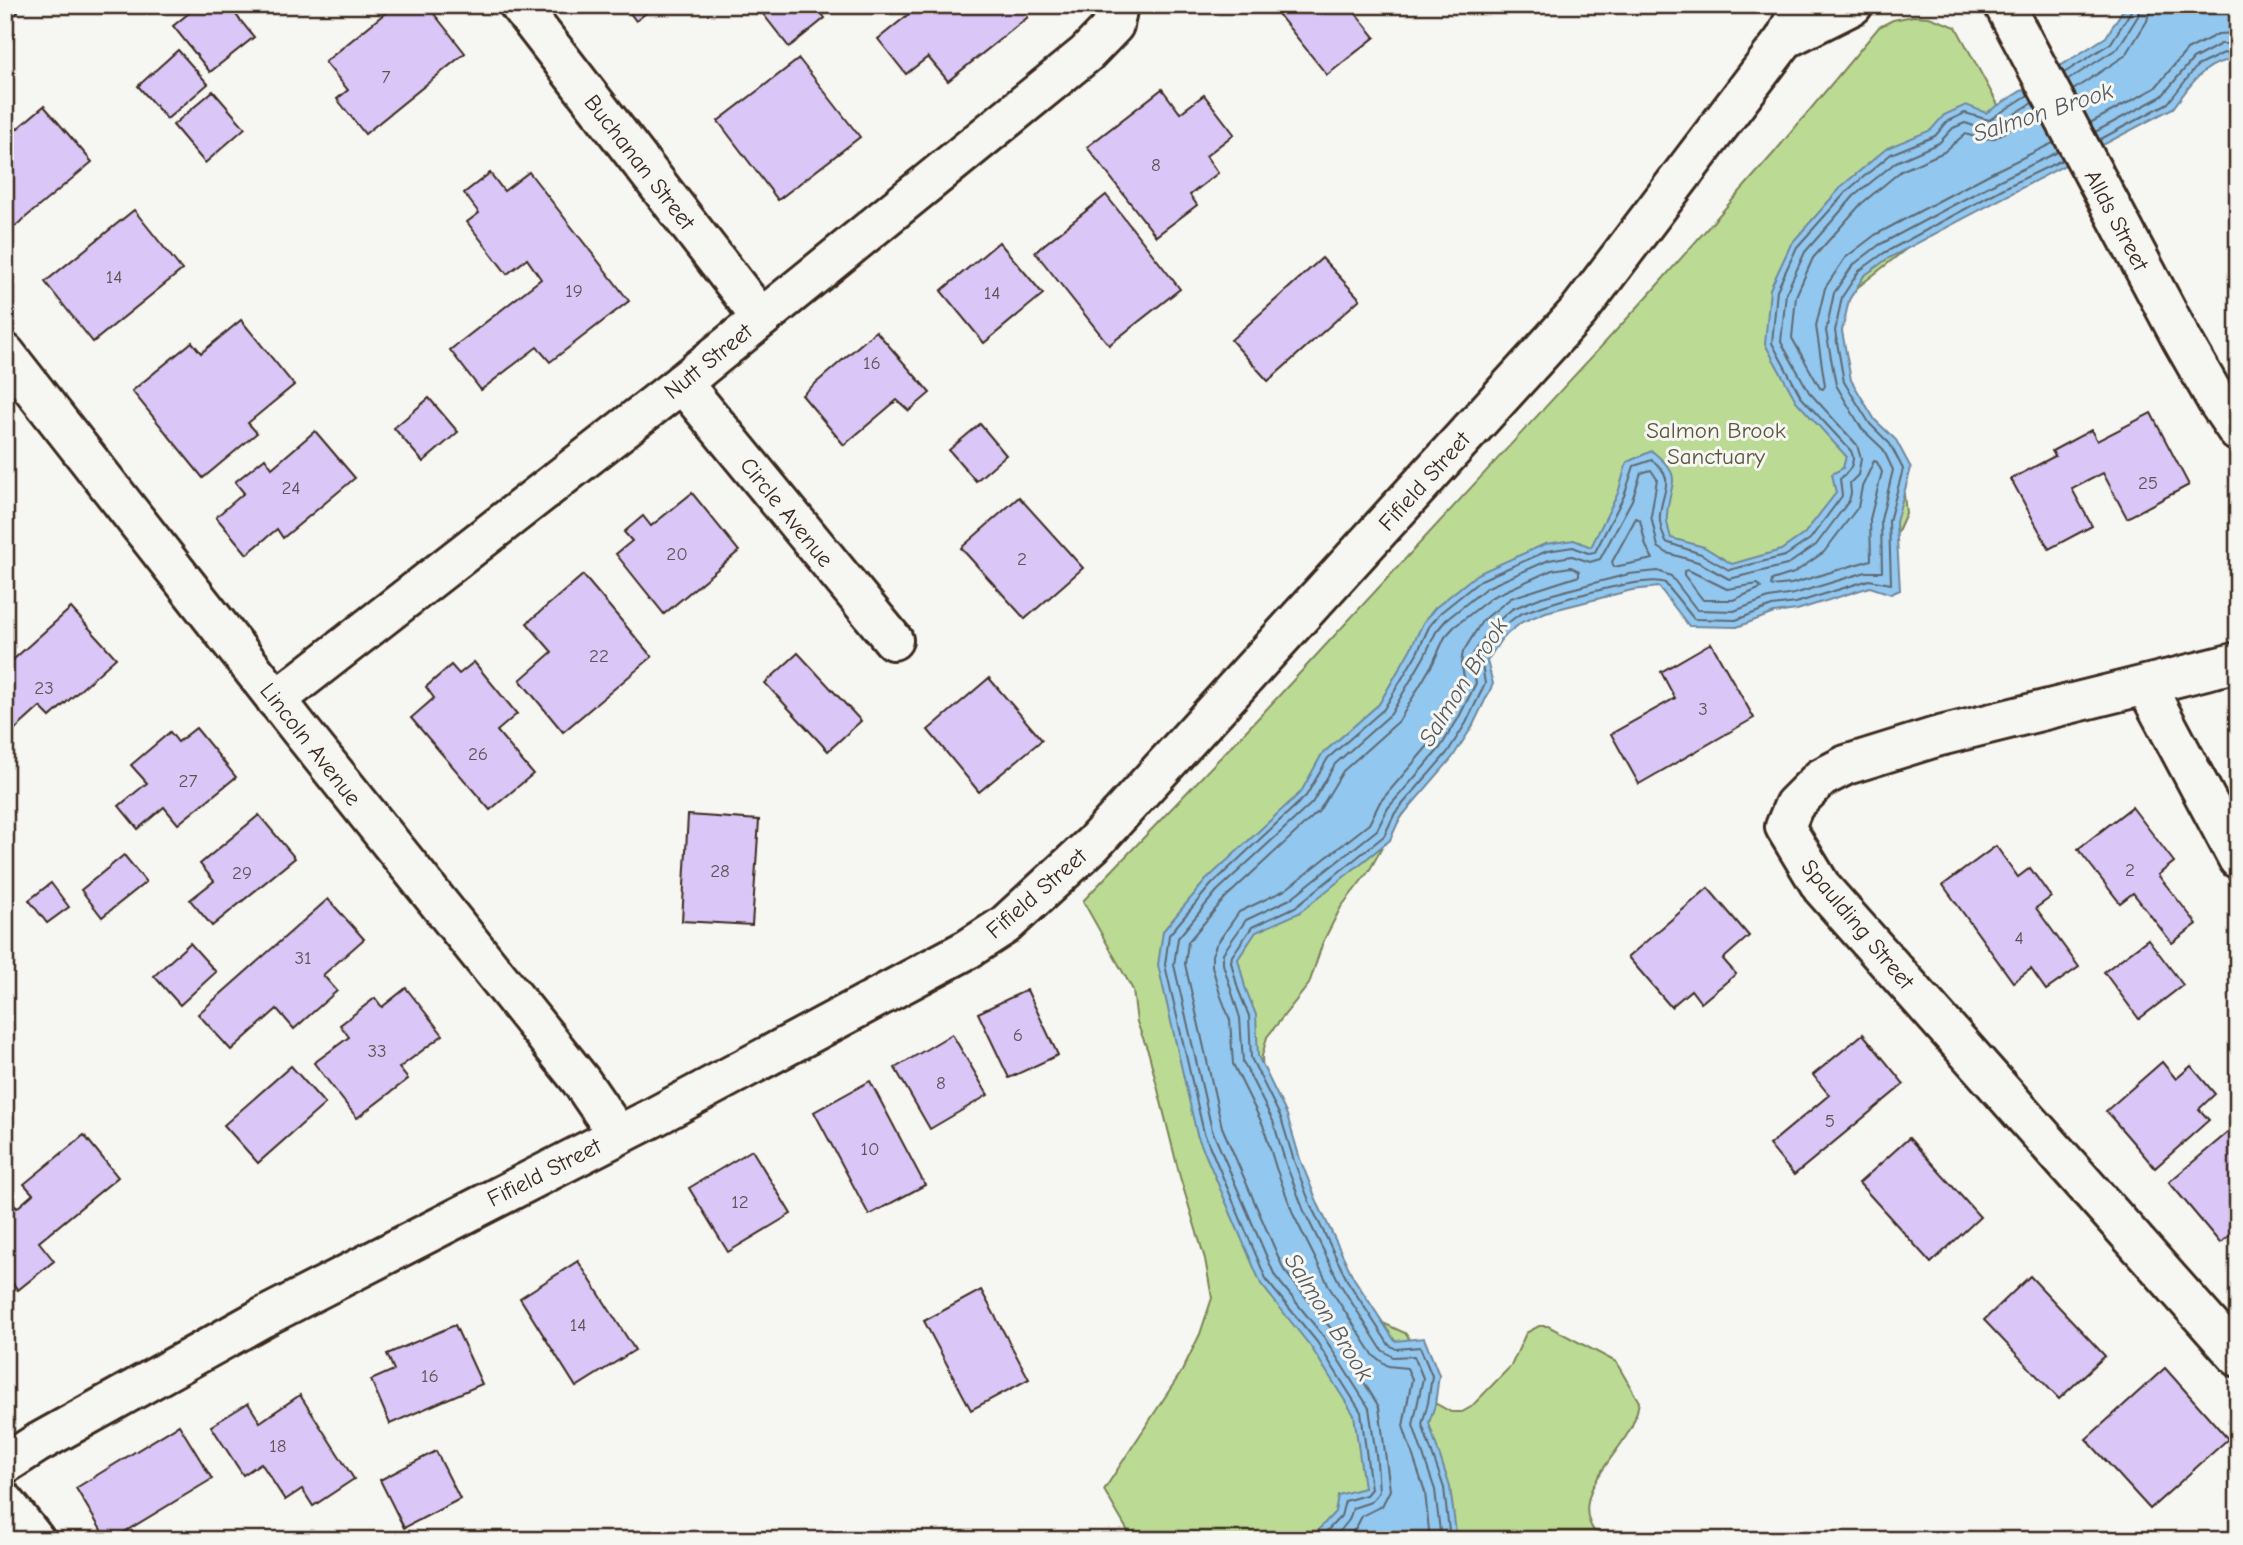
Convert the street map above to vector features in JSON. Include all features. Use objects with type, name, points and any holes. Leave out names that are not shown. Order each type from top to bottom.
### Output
[{"type":"street","name":"Buchanan Street","points":[[519,5],[761,318]]},
{"type":"street","name":"Nutt Street","points":[[276,700],[682,383],[1091,49],[1114,25],[1118,5]]},
{"type":"street","name":"Fifield Street","points":[[5,1464],[262,1318],[618,1135],[968,950],[1005,925],[1093,844],[1578,312],[1785,39],[1801,5]]},
{"type":"street","name":"Fifield Street","points":[[1785,39],[1853,5]]},
{"type":"street","name":"Allds Street","points":[[2004,5],[2113,214],[2217,401],[2238,432]]},
{"type":"street","name":"Lincoln Avenue","points":[[5,353],[276,700],[581,1081],[618,1135]]},
{"type":"street","name":"Circle Avenue","points":[[682,383],[893,640]]},
{"type":"street","name":"Spaulding Street","points":[[2238,662],[1936,737],[1846,765],[1821,778],[1794,805],[1785,827],[1822,888],[2238,1357]]},
{"type":"street","points":[[2146,686],[2238,859]]},
{"type":"street","points":[[5,1502],[35,1540]]},
{"type":"green space","name":"Salmon Brook Sanctuary","points":[[1913,16],[1929,17],[1956,27],[2030,164],[1954,211],[1858,287],[1844,302],[1841,327],[1846,372],[1891,458],[1904,495],[1906,513],[1897,533],[1546,603],[1491,644],[1433,773],[1389,835],[1369,871],[1341,907],[1323,942],[1309,984],[1267,1037],[1262,1056],[1264,1105],[1374,1319],[1405,1333],[1413,1344],[1426,1398],[1451,1412],[1462,1412],[1471,1407],[1511,1366],[1526,1333],[1539,1326],[1548,1326],[1616,1362],[1639,1402],[1630,1429],[1596,1480],[1587,1505],[1588,1518],[1594,1531],[1629,1540],[1133,1540],[1104,1490],[1182,1371],[1200,1334],[1212,1298],[1205,1259],[1180,1177],[1149,1054],[1137,1022],[1133,990],[1083,901],[1263,713],[1646,298],[1773,154],[1879,27],[1893,20]]},
{"type":"water","name":"Salmon Brook","points":[[2126,5],[2238,5],[2238,60],[2217,64],[2208,69],[2173,108],[1887,259],[1864,276],[1849,300],[1842,331],[1851,380],[1875,420],[1896,440],[1911,468],[1896,522],[1900,590],[1891,594],[1870,587],[1797,610],[1774,613],[1737,627],[1689,626],[1659,587],[1632,590],[1546,612],[1522,622],[1502,638],[1487,661],[1493,684],[1472,727],[1452,758],[1400,818],[1390,840],[1299,913],[1256,932],[1238,959],[1256,1015],[1258,1056],[1287,1115],[1300,1159],[1318,1204],[1353,1277],[1395,1341],[1424,1338],[1439,1375],[1435,1405],[1429,1423],[1450,1487],[1457,1540],[1317,1540],[1318,1530],[1335,1512],[1338,1495],[1364,1488],[1354,1415],[1311,1347],[1261,1284],[1197,1135],[1158,965],[1163,931],[1206,880],[1301,792],[1322,754],[1379,704],[1423,623],[1435,608],[1477,574],[1545,544],[1574,540],[1591,547],[1618,493],[1627,462],[1652,451],[1662,460],[1669,468],[1673,481],[1667,518],[1671,538],[1704,547],[1732,564],[1781,550],[1804,534],[1836,493],[1832,474],[1843,468],[1846,456],[1796,401],[1765,344],[1770,289],[1791,244],[1843,185],[1887,148],[1931,130],[1944,115],[1966,105],[1986,113],[2106,37]]},
{"type":"building","points":[[5,5],[13,5],[18,12],[5,22]]},
{"type":"building","points":[[199,5],[228,5],[254,37],[210,72],[173,26]]},
{"type":"building","points":[[395,5],[427,5],[465,53],[365,134],[337,99],[348,90],[325,62]]},
{"type":"building","points":[[624,5],[656,5],[636,21]]},
{"type":"building","points":[[765,5],[815,5],[825,18],[789,47],[760,10]]},
{"type":"building","points":[[920,5],[1019,5],[1028,17],[948,81],[928,57],[906,74],[878,39]]},
{"type":"building","points":[[1271,5],[1349,5],[1375,37],[1327,75]]},
{"type":"building","points":[[178,50],[208,84],[167,119],[138,86]]},
{"type":"building","points":[[799,59],[860,137],[778,200],[718,121]]},
{"type":"building","points":[[1162,89],[1180,113],[1204,95],[1234,134],[1206,156],[1218,173],[1190,195],[1197,205],[1156,236],[1087,147]]},
{"type":"building","points":[[213,91],[245,128],[205,163],[173,125]]},
{"type":"building","points":[[44,106],[92,162],[7,233],[5,139]]},
{"type":"building","points":[[529,172],[629,301],[550,362],[537,347],[481,390],[450,350],[541,279],[527,259],[507,274],[467,222],[479,213],[464,193],[490,173],[504,191]]},
{"type":"building","points":[[1106,195],[1180,289],[1109,345],[1035,252]]},
{"type":"building","points":[[134,210],[182,270],[93,342],[45,282]]},
{"type":"building","points":[[999,242],[1043,294],[984,343],[941,291]]},
{"type":"building","points":[[1322,258],[1360,299],[1268,381],[1231,340]]},
{"type":"building","points":[[241,320],[294,385],[248,423],[257,433],[203,478],[132,391],[192,342],[201,353]]},
{"type":"building","points":[[876,331],[930,393],[909,411],[897,400],[844,445],[802,395]]},
{"type":"building","points":[[429,398],[458,432],[423,462],[394,428]]},
{"type":"building","points":[[2151,413],[2189,485],[2127,518],[2103,473],[2072,489],[2092,526],[2049,549],[2011,479],[2055,456],[2052,451],[2091,430],[2097,441]]},
{"type":"building","points":[[980,424],[1006,455],[976,481],[949,450]]},
{"type":"building","points":[[315,431],[355,478],[283,538],[277,529],[247,554],[216,517],[244,493],[235,482],[265,458],[272,468]]},
{"type":"building","points":[[692,493],[739,551],[664,614],[616,554],[632,541],[624,532],[643,516],[651,526]]},
{"type":"building","points":[[1019,497],[1083,568],[1025,619],[961,548]]},
{"type":"building","points":[[583,575],[652,657],[563,732],[520,680],[552,652],[527,623]]},
{"type":"building","points":[[71,608],[116,658],[50,717],[40,707],[9,735],[5,730],[5,667]]},
{"type":"building","points":[[1711,643],[1754,718],[1639,784],[1611,734],[1675,698],[1661,672]]},
{"type":"building","points":[[798,653],[861,721],[828,751],[765,683]]},
{"type":"building","points":[[474,662],[517,714],[497,731],[533,774],[490,810],[411,718],[434,698],[426,687],[451,665],[459,674]]},
{"type":"building","points":[[989,678],[1042,740],[979,792],[928,730]]},
{"type":"building","points":[[196,728],[236,777],[178,824],[164,807],[138,829],[119,806],[147,783],[131,765],[170,732],[178,742]]},
{"type":"building","points":[[2132,807],[2174,862],[2158,875],[2197,924],[2172,943],[2133,893],[2120,903],[2078,849]]},
{"type":"building","points":[[259,815],[295,858],[212,926],[190,900],[214,881],[200,864]]},
{"type":"building","points":[[688,815],[759,820],[752,925],[682,921]]},
{"type":"building","points":[[1996,846],[2018,877],[2030,868],[2051,897],[2036,908],[2079,967],[2046,990],[2031,969],[2013,982],[1943,885]]},
{"type":"building","points":[[124,855],[146,882],[102,917],[81,890]]},
{"type":"building","points":[[51,883],[69,907],[47,923],[29,900]]},
{"type":"building","points":[[1708,888],[1749,936],[1723,959],[1736,974],[1701,1003],[1691,990],[1671,1007],[1628,957]]},
{"type":"building","points":[[328,899],[364,939],[323,975],[337,991],[294,1029],[277,1009],[231,1050],[198,1014]]},
{"type":"building","points":[[2148,939],[2183,985],[2139,1019],[2104,972]]},
{"type":"building","points":[[190,943],[216,972],[180,1005],[154,976]]},
{"type":"building","points":[[406,988],[443,1035],[399,1068],[408,1079],[357,1118],[314,1063],[349,1037],[340,1025],[375,998],[382,1007]]},
{"type":"building","points":[[1027,990],[1058,1055],[1009,1078],[978,1013]]},
{"type":"building","points":[[952,1034],[988,1095],[930,1129],[895,1068]]},
{"type":"building","points":[[1863,1034],[1904,1084],[1794,1175],[1769,1145],[1829,1095],[1813,1075]]},
{"type":"building","points":[[2162,1062],[2176,1079],[2191,1066],[2215,1094],[2199,1109],[2209,1120],[2155,1168],[2106,1111]]},
{"type":"building","points":[[291,1066],[325,1104],[258,1163],[224,1125]]},
{"type":"building","points":[[870,1081],[925,1185],[869,1215],[814,1112]]},
{"type":"building","points":[[2238,1124],[2238,1228],[2220,1243],[2169,1182]]},
{"type":"building","points":[[84,1135],[118,1177],[39,1242],[54,1261],[18,1290],[9,1279],[5,1283],[5,1194],[17,1208],[33,1194],[24,1184]]},
{"type":"building","points":[[1909,1138],[1980,1217],[1931,1263],[1859,1183]]},
{"type":"building","points":[[752,1150],[791,1214],[728,1252],[689,1188]]},
{"type":"building","points":[[578,1261],[635,1350],[576,1387],[520,1298]]},
{"type":"building","points":[[2030,1276],[2105,1356],[2059,1399],[1984,1320]]},
{"type":"building","points":[[981,1290],[1029,1379],[971,1410],[924,1321]]},
{"type":"building","points":[[455,1325],[482,1384],[390,1424],[371,1380],[394,1370],[387,1354]]},
{"type":"building","points":[[2165,1368],[2228,1439],[2150,1509],[2086,1439]]},
{"type":"building","points":[[300,1395],[354,1479],[313,1506],[302,1489],[285,1500],[261,1463],[243,1475],[211,1426],[248,1403],[260,1422]]},
{"type":"building","points":[[179,1425],[212,1479],[107,1540],[76,1488]]},
{"type":"building","points":[[436,1451],[460,1499],[404,1528],[380,1480]]}]
